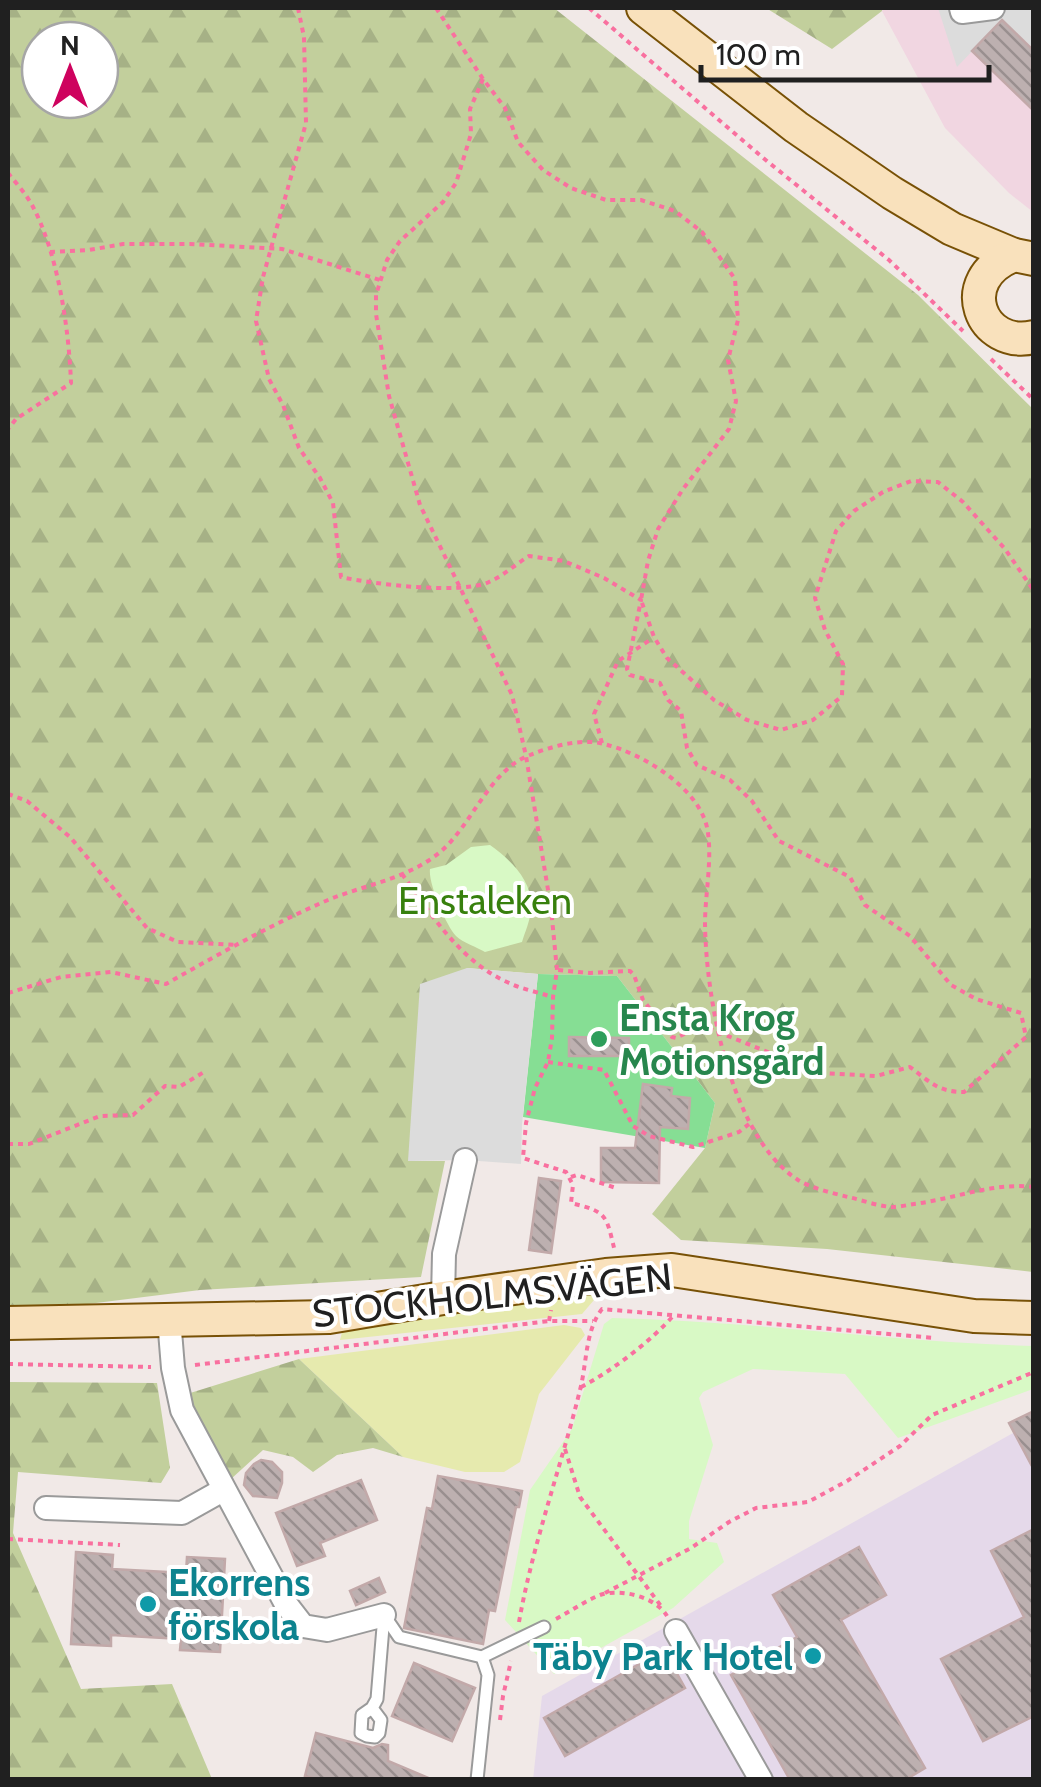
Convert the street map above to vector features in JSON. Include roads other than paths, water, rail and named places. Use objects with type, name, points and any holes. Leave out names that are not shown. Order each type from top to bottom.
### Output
[{"type":"main road","points":[[642,8],[796,127],[892,193],[952,230],[1024,257]]},
{"type":"main road","points":[[892,193],[966,261],[980,282]]},
{"type":"main road","points":[[1024,257],[1000,260],[980,282],[978,294],[980,309],[989,324],[1010,338],[1031,341]]},
{"type":"main road","name":"STOCKHOLMSVÄGEN","points":[[8,1323],[329,1317],[606,1275],[672,1270],[974,1316],[1034,1318]]},
{"type":"street","points":[[961,8],[962,12],[993,8]]},
{"type":"street","points":[[443,1298],[444,1254],[465,1160]]},
{"type":"street","points":[[169,1320],[182,1410],[286,1604],[303,1626],[327,1630],[384,1615]]},
{"type":"street","points":[[46,1508],[182,1512],[223,1490]]},
{"type":"street","points":[[676,1631],[761,1780]]},
{"type":"lane","points":[[384,1615],[398,1638],[482,1657],[544,1626]]},
{"type":"lane","points":[[372,1708],[377,1699],[384,1615]]},
{"type":"lane","points":[[477,1780],[488,1675],[482,1657]]},
{"type":"place","name":"Ensta Krog Motionsgård","points":[[599,1039]]},
{"type":"place","name":"Ekorrens förskola","points":[[148,1604]]},
{"type":"place","name":"Täby Park Hotel","points":[[813,1656]]},
{"type":"park label","name":"Enstaleken","points":[[485,900]]}]
